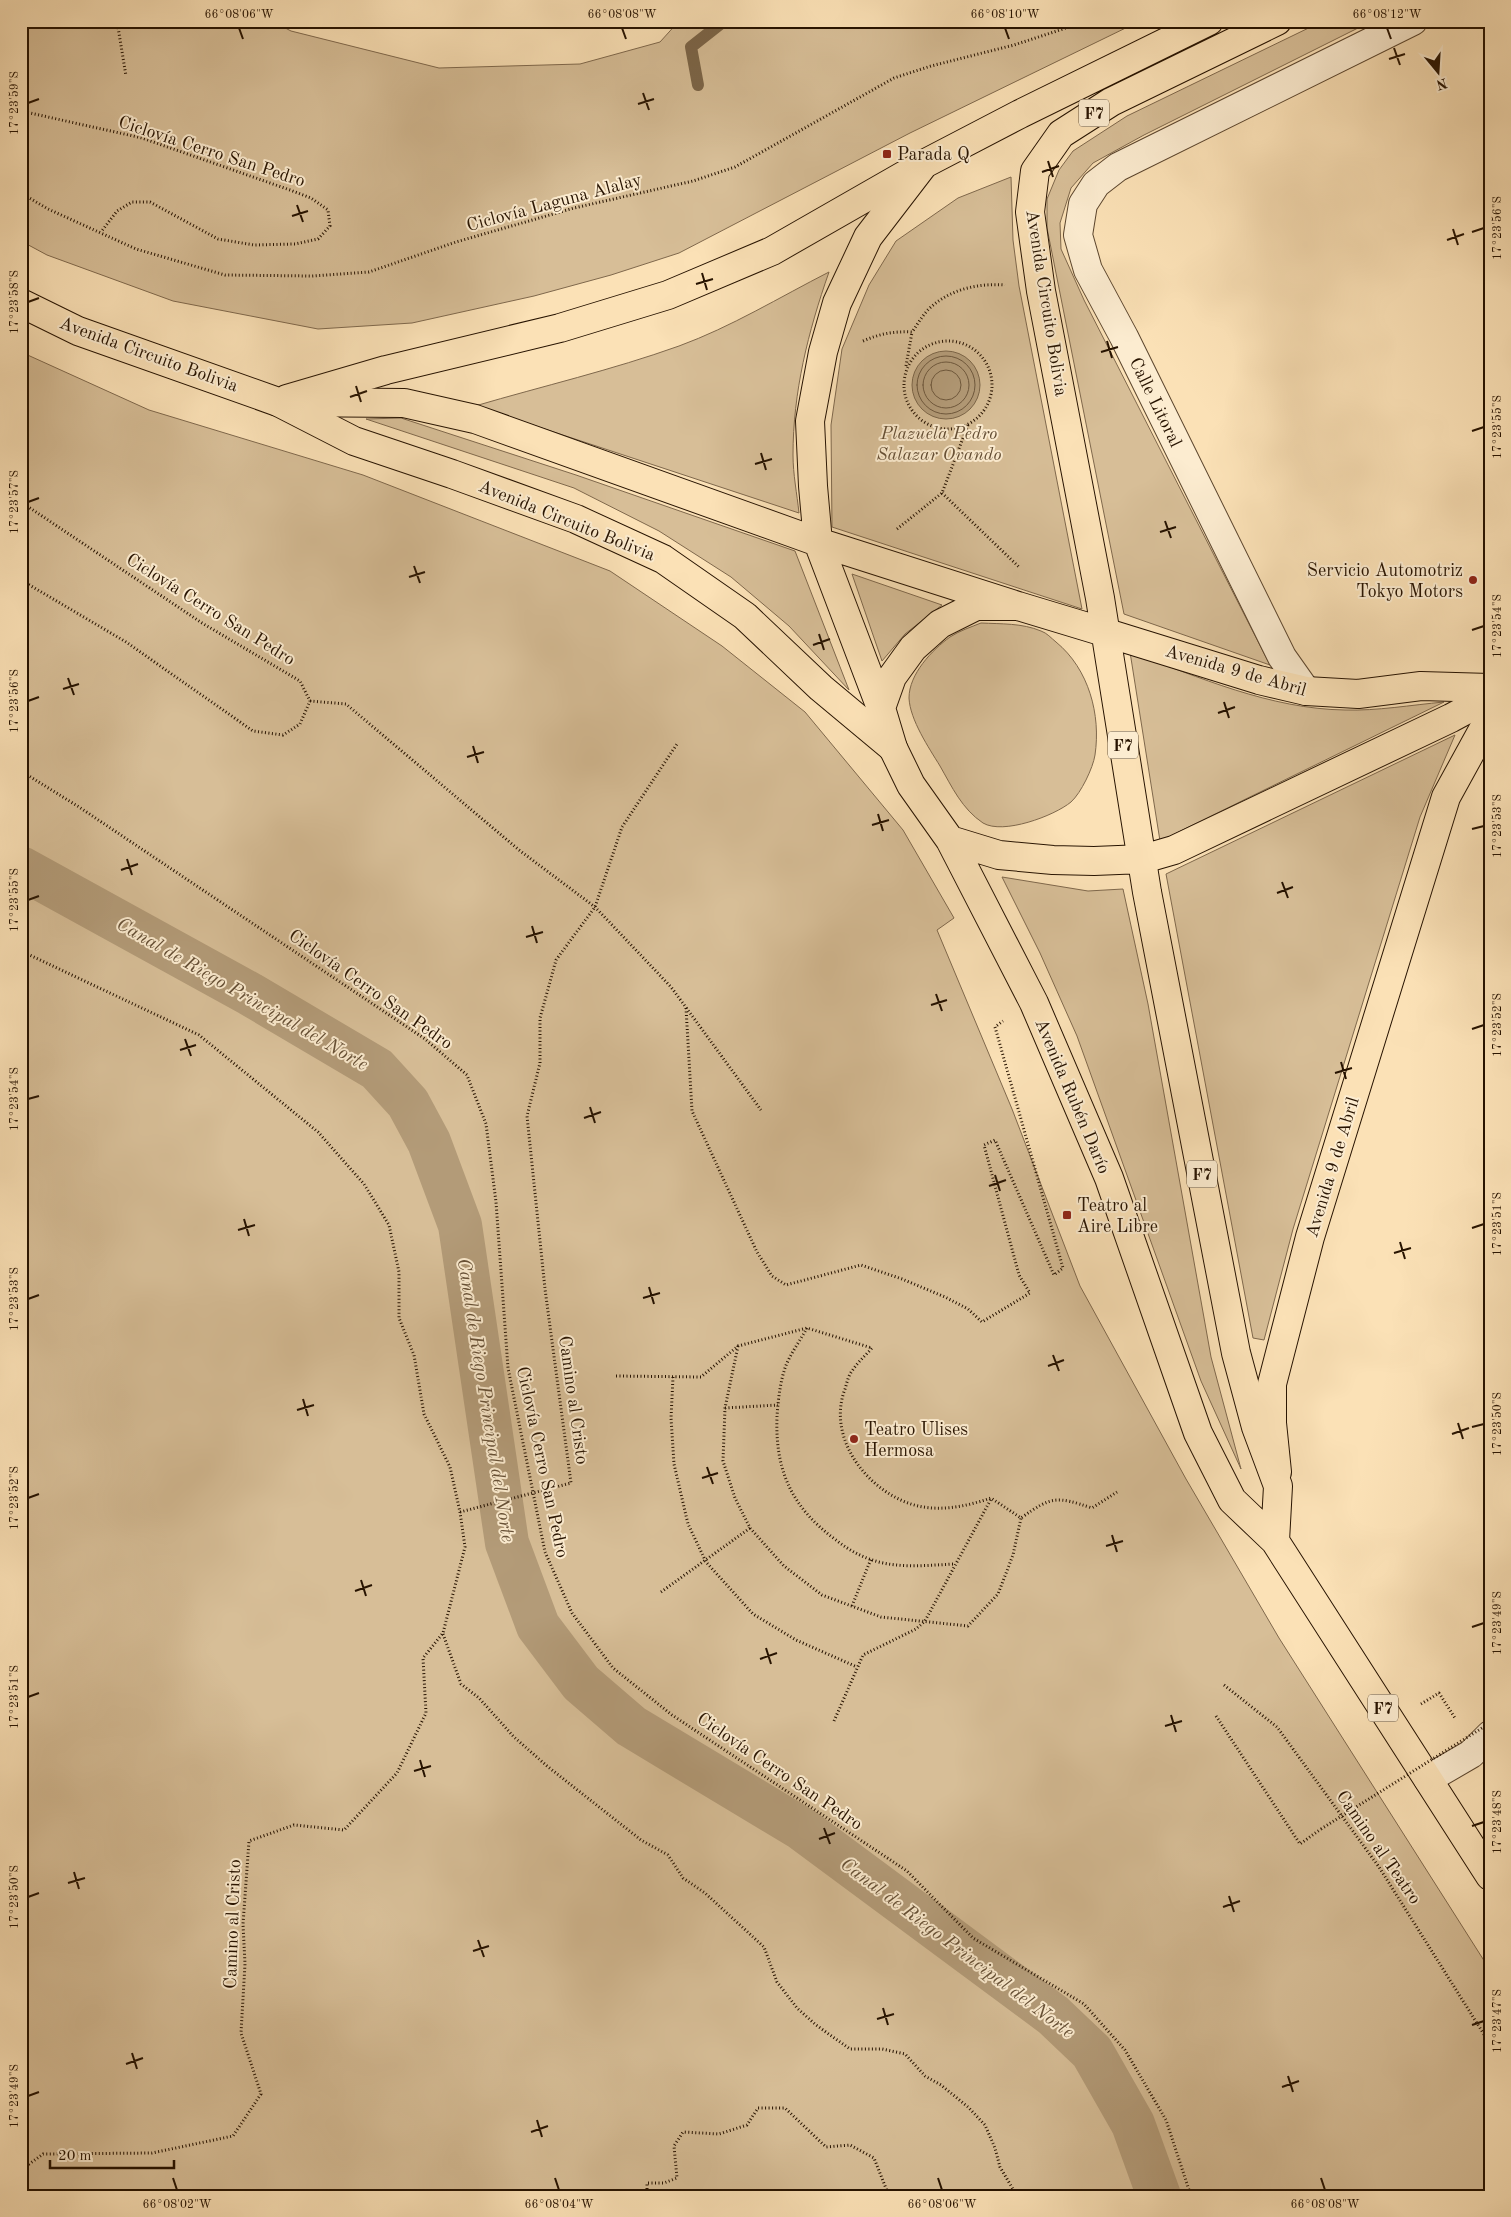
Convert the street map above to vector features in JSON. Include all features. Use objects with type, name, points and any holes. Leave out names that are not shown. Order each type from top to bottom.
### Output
[{"type":"main road","name":"F7","points":[[924,164],[1020,114],[1209,21]]},
{"type":"main road","name":"Avenida Circuito Bolivia","points":[[1104,632],[1100,598],[1041,291],[1030,212],[1036,171],[1061,134],[1111,102],[1278,21]]},
{"type":"main road","points":[[278,402],[386,370],[560,328],[668,295],[772,251],[924,164]]},
{"type":"main road","points":[[882,708],[818,542],[810,421],[823,352],[838,303],[868,237],[924,164]]},
{"type":"main road","name":"Avenida Circuito Bolivia","points":[[21,303],[78,331],[278,402],[354,441],[576,519],[663,559],[745,616],[821,688],[893,748]]},
{"type":"main road","name":"Avenida 9 de Abril","points":[[278,402],[404,403],[475,419],[818,542],[1018,606],[1259,680],[1306,692],[1358,694],[1421,686],[1490,688]]},
{"type":"main road","points":[[882,708],[892,677],[913,648],[940,624],[976,606],[1018,606]]},
{"type":"main road","name":"F7","points":[[1104,632],[1147,892],[1240,1370],[1256,1426],[1278,1486],[1275,1541]]},
{"type":"main road","points":[[950,840],[999,855],[1094,861],[1142,859],[1174,850],[1451,718],[1490,697]]},
{"type":"main road","name":"F7","points":[[882,708],[893,748],[911,785],[950,840]]},
{"type":"main road","name":"Avenida 9 de Abril","points":[[1278,1486],[1272,1423],[1272,1384],[1310,1237],[1446,797],[1490,717]]},
{"type":"main road","name":"Avenida Rubén Darío","points":[[950,840],[1034,1003],[1109,1178],[1198,1433],[1232,1500],[1275,1541],[1490,1876]]},
{"type":"street","name":"Calle Litoral","points":[[1306,692],[1282,657],[1124,337],[1088,270],[1078,235],[1084,204],[1096,184],[1118,167],[1413,21]]},
{"type":"street","points":[[1428,1779],[1471,1754],[1490,1735]]},
{"type":"path","points":[[117,21],[126,76]]},
{"type":"path","name":"Ciclovía Laguna Alalay","points":[[21,193],[48,208],[136,249],[225,275],[312,276],[369,272],[456,242],[574,208],[693,181],[735,167],[894,78],[931,66],[1014,45],[1063,29],[1080,21]]},
{"type":"path","name":"Ciclovía Cerro San Pedro","points":[[21,111],[142,138],[311,198],[328,210],[330,226],[318,239],[295,244],[254,245],[218,239],[150,202],[132,202],[117,211],[101,232]]},
{"type":"path","points":[[906,370],[913,357],[924,348],[937,342],[958,343],[977,352],[989,370],[992,391],[988,404],[980,416],[968,424],[953,429],[938,429],[924,423],[912,413],[905,400],[903,385],[912,332],[931,307],[960,289],[990,284],[1009,286]]},
{"type":"path","points":[[859,342],[875,336],[897,332],[912,332]]},
{"type":"path","points":[[894,531],[942,493],[968,424]]},
{"type":"path","points":[[942,493],[1020,568]]},
{"type":"path","name":"Ciclovía Cerro San Pedro","points":[[21,502],[202,623],[300,681],[310,701]]},
{"type":"path","points":[[21,580],[126,642],[253,732],[283,735],[300,724],[310,701],[346,704],[519,850],[595,907],[671,987],[761,1110]]},
{"type":"path","name":"Camino al Cristo","points":[[21,2170],[43,2154],[152,2153],[233,2136],[260,2094],[241,2033],[245,1964],[243,1924],[249,1841],[294,1825],[344,1830],[397,1773],[426,1713],[423,1658],[443,1633],[465,1547],[462,1512],[571,1483],[545,1289],[527,1116],[540,1063],[540,1018],[556,960],[595,907],[622,827],[677,744]]},
{"type":"path","name":"Ciclovía Cerro San Pedro","points":[[21,771],[80,807],[425,1039],[467,1075],[486,1124],[496,1202],[508,1368],[532,1494],[544,1552],[572,1613],[614,1668],[672,1715],[906,1871],[973,1938],[1084,2004],[1125,2050],[1166,2120],[1192,2196]]},
{"type":"path","points":[[21,951],[199,1035],[318,1132],[364,1184],[389,1225],[399,1272],[398,1318],[414,1355],[424,1414],[450,1467],[462,1512]]},
{"type":"path","points":[[686,1008],[692,1111],[757,1252],[772,1276],[786,1285],[861,1265],[902,1279],[945,1297],[968,1309],[982,1322],[1030,1293],[1019,1275],[984,1145],[996,1140],[1054,1276],[1063,1268],[994,1026],[1034,1003]]},
{"type":"path","points":[[807,1328],[785,1368],[778,1405],[776,1442],[783,1475],[799,1507],[821,1530],[853,1553],[883,1563],[916,1566],[955,1564]]},
{"type":"path","points":[[616,1376],[700,1377],[738,1346],[807,1328],[872,1348],[851,1372],[840,1400],[840,1428],[850,1454],[866,1475],[887,1493],[909,1503],[938,1508],[970,1505],[991,1498]]},
{"type":"path","points":[[738,1346],[725,1408],[723,1461],[735,1498],[750,1528],[784,1566],[822,1595],[881,1616],[968,1626],[998,1594],[1013,1555],[1021,1518],[1044,1502],[1063,1498],[1092,1508],[1118,1492]]},
{"type":"path","points":[[673,1377],[671,1418],[674,1464],[688,1524],[706,1562],[753,1614],[796,1640],[857,1667]]},
{"type":"path","points":[[725,1408],[778,1405]]},
{"type":"path","points":[[991,1498],[1021,1518]]},
{"type":"path","points":[[834,1721],[863,1656],[916,1629],[925,1621],[991,1498]]},
{"type":"path","points":[[661,1592],[706,1562],[750,1528]]},
{"type":"path","points":[[852,1606],[871,1559]]},
{"type":"path","points":[[443,1633],[461,1684],[479,1698],[514,1737],[547,1766],[641,1840],[668,1855],[683,1878],[705,1893],[764,1947],[777,1982],[797,2008],[816,2025],[850,2049],[882,2049],[905,2054],[925,2076],[941,2085],[968,2107],[985,2125],[995,2148],[1000,2167],[1017,2196]]},
{"type":"path","name":"Camino al Teatro","points":[[1224,1685],[1276,1727],[1288,1742],[1379,1866],[1490,2044]]},
{"type":"path","points":[[1216,1716],[1300,1844],[1490,1723]]},
{"type":"path","points":[[647,2196],[646,2184],[664,2183],[677,2178],[674,2146],[683,2132],[719,2134],[747,2125],[758,2108],[785,2108],[826,2147],[850,2145],[874,2158],[889,2196]]},
{"type":"green space","points":[[21,21],[272,21],[291,31],[439,68],[580,64],[660,42],[679,21],[1140,21],[910,133],[679,253],[611,275],[534,296],[412,323],[318,329],[173,301],[47,255],[21,241]]},
{"type":"green space","points":[[1323,21],[1372,21],[1144,135],[1093,163],[1071,188],[1060,223],[1061,249],[1084,300],[1270,665],[1124,614],[1047,228],[1047,199],[1059,170],[1073,151],[1127,116]]},
{"type":"green space","name":"Plazuela Pedro Salazar Ovando","points":[[1011,177],[1013,240],[1019,286],[1082,609],[832,527],[831,425],[842,349],[869,285],[896,241],[958,198]]},
{"type":"green space","points":[[829,272],[808,340],[796,408],[793,462],[799,513],[475,406],[654,355],[679,346],[736,321]]},
{"type":"green space","points":[[21,352],[149,410],[363,475],[610,571],[722,646],[805,712],[903,830],[954,918],[937,930],[1012,1109],[1080,1286],[1186,1479],[1279,1638],[1490,1970],[1490,2196],[21,2196]]},
{"type":"green space","points":[[401,418],[576,475],[795,551],[849,690],[789,626],[731,577],[659,531],[574,488],[366,419]]},
{"type":"green space","points":[[852,574],[942,605],[905,634],[882,661]]},
{"type":"green space","points":[[981,623],[1019,625],[1034,628],[1047,634],[1077,665],[1090,694],[1096,724],[1094,760],[1079,793],[1071,802],[1041,818],[1003,827],[983,823],[963,804],[953,790],[916,724],[909,698],[913,680],[929,656],[950,637]]},
{"type":"green space","points":[[1130,652],[1235,690],[1289,704],[1317,708],[1357,710],[1444,702],[1160,841]]},
{"type":"green space","points":[[1455,735],[1420,817],[1293,1229],[1264,1340],[1253,1338],[1166,874]]},
{"type":"green space","points":[[1002,877],[1088,891],[1123,889],[1148,1004],[1211,1357],[1241,1469],[1201,1381],[1077,1036],[1040,953]]},
{"type":"water","points":[[946,351],[959,354],[970,361],[977,372],[980,385],[977,398],[970,409],[959,416],[946,419],[933,416],[922,409],[915,398],[912,385],[915,372],[922,361],[933,354]]},
{"type":"waterway","points":[[698,85],[691,47],[724,21]]},
{"type":"waterway","name":"Canal de Riego Principal del Norte","points":[[21,868],[250,994],[377,1069],[408,1103],[429,1142],[460,1225],[507,1543],[538,1626],[581,1683],[631,1726],[802,1829],[1053,2015],[1092,2052],[1133,2124],[1159,2196]]},
{"type":"place","name":"Parada Q","points":[[887,154]]},
{"type":"place","name":"Servicio Automotriz Tokyo Motors","points":[[1473,580]]},
{"type":"place","name":"Teatro al Aire Libre","points":[[1067,1215]]},
{"type":"place","name":"Teatro Ulises Hermosa","points":[[854,1439]]}]
